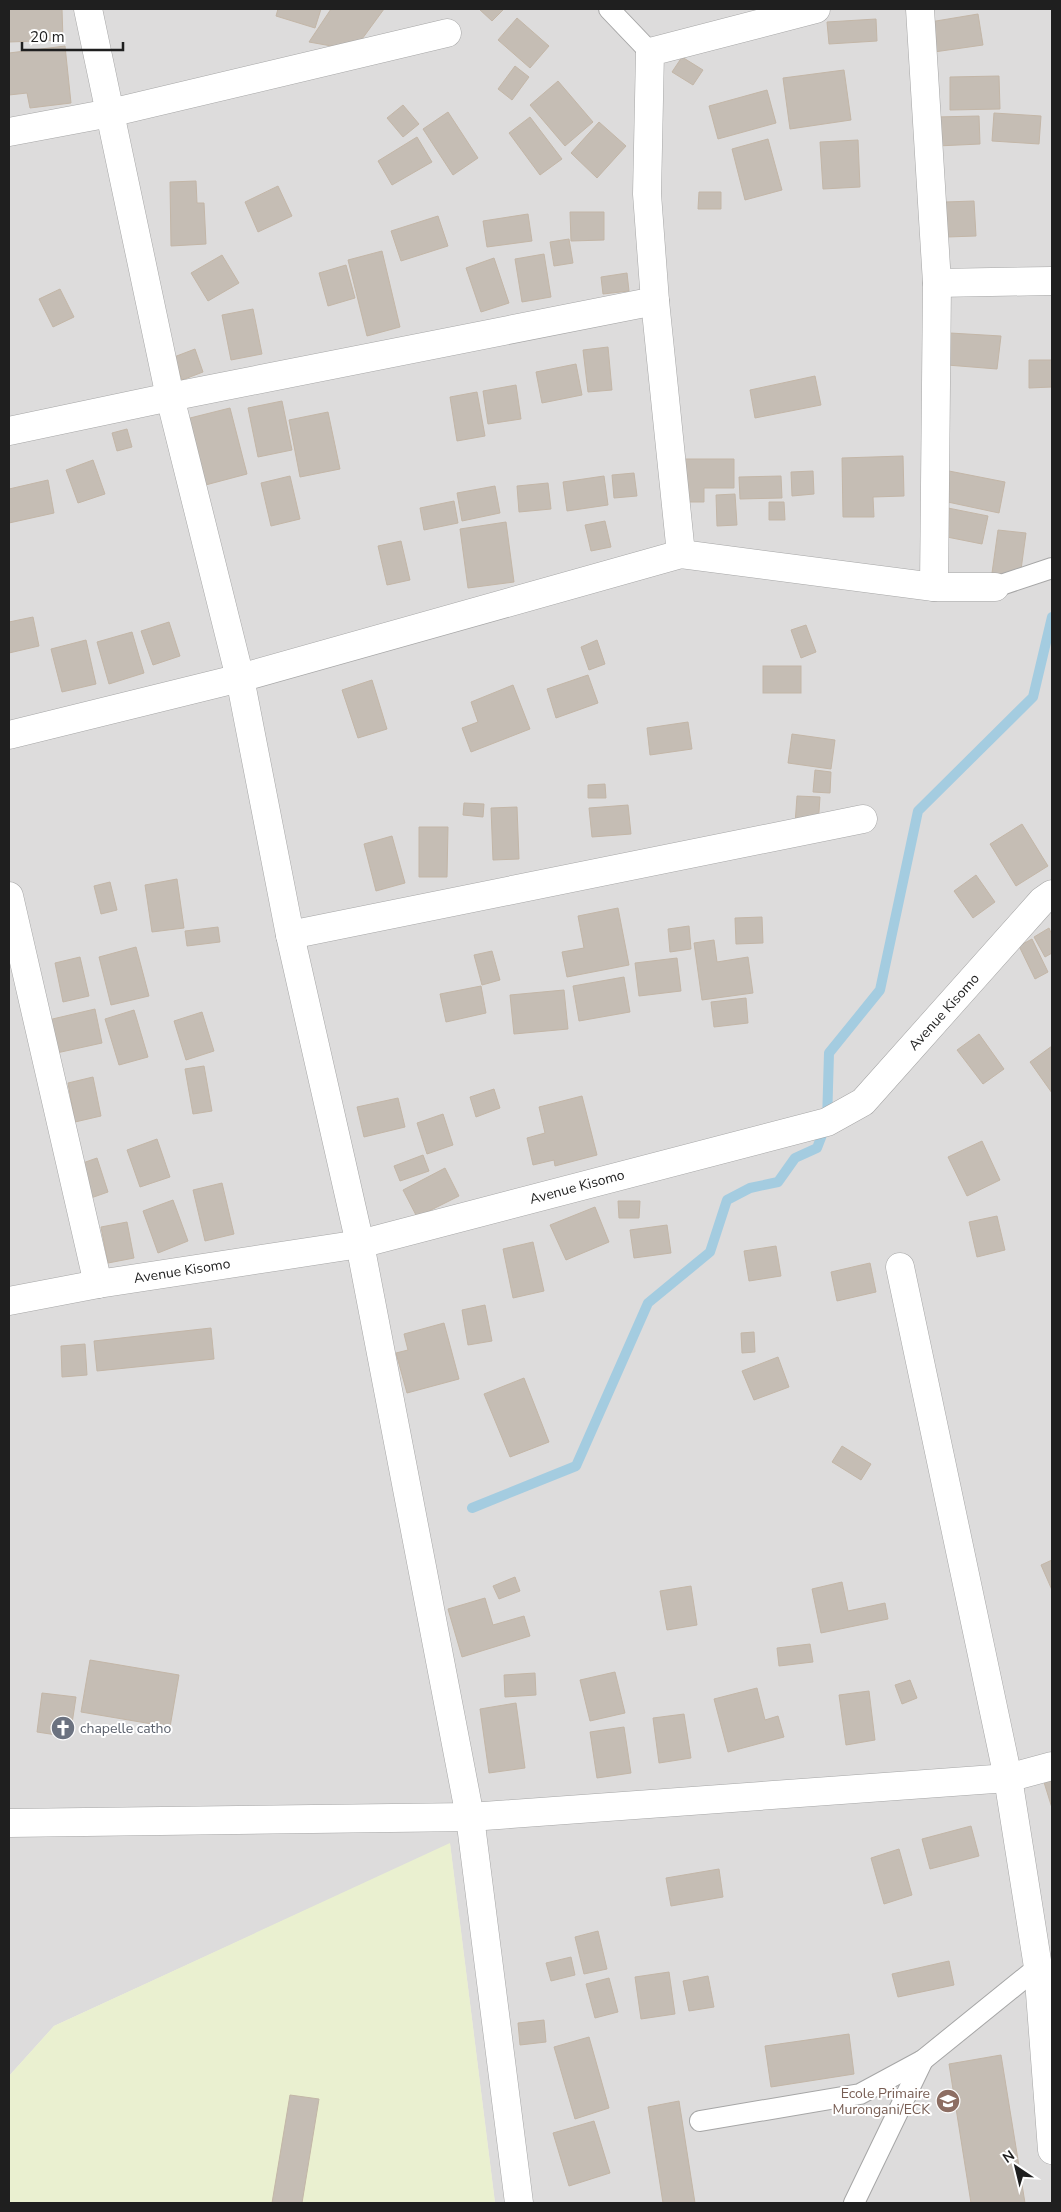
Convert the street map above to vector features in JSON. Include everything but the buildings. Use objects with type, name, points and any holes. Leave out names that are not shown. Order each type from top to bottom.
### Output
[{"type":"street","points":[[88,9],[170,397],[240,678],[290,935],[360,1244],[470,1817],[519,2203]]},
{"type":"street","points":[[681,554],[655,301],[647,194],[650,52],[816,9]]},
{"type":"street","points":[[920,9],[937,283],[934,587]]},
{"type":"street","points":[[9,132],[110,113],[447,33]]},
{"type":"street","points":[[937,283],[1052,281]]},
{"type":"street","points":[[9,431],[170,397],[655,301]]},
{"type":"street","points":[[9,735],[240,678],[681,554],[934,587],[995,587]]},
{"type":"street","points":[[290,935],[863,819]]},
{"type":"street","name":"Avenue Kisomo","points":[[9,1301],[98,1284],[360,1244],[826,1122],[863,1102],[1042,902],[1052,894]]},
{"type":"street","points":[[9,896],[98,1284]]},
{"type":"street","points":[[900,1267],[1008,1778],[1038,1967],[1052,2150]]},
{"type":"street","points":[[9,1823],[470,1817],[1008,1778],[1052,1766]]},
{"type":"lane","points":[[609,9],[650,52]]},
{"type":"lane","points":[[995,587],[1052,568]]},
{"type":"lane","points":[[700,2121],[860,2094],[923,2060],[1038,1967]]},
{"type":"lane","points":[[854,2203],[923,2060]]},
{"type":"shaded area","points":[[9,9],[1052,9],[1052,2203],[495,2203],[450,1844],[54,2026],[9,2076]]},
{"type":"green space","points":[[450,1843],[495,2203],[9,2203],[9,2076],[54,2026]]},
{"type":"waterway","points":[[472,1508],[576,1466],[648,1303],[710,1252],[727,1200],[750,1188],[778,1182],[795,1158],[817,1148],[827,1122],[829,1053],[880,990],[918,811],[1033,697],[1052,617]]},
{"type":"place","name":"chapelle catho","points":[[63,1728]]},
{"type":"place","name":"Ecole Primaire Murongani/ECK","points":[[948,2101]]}]
